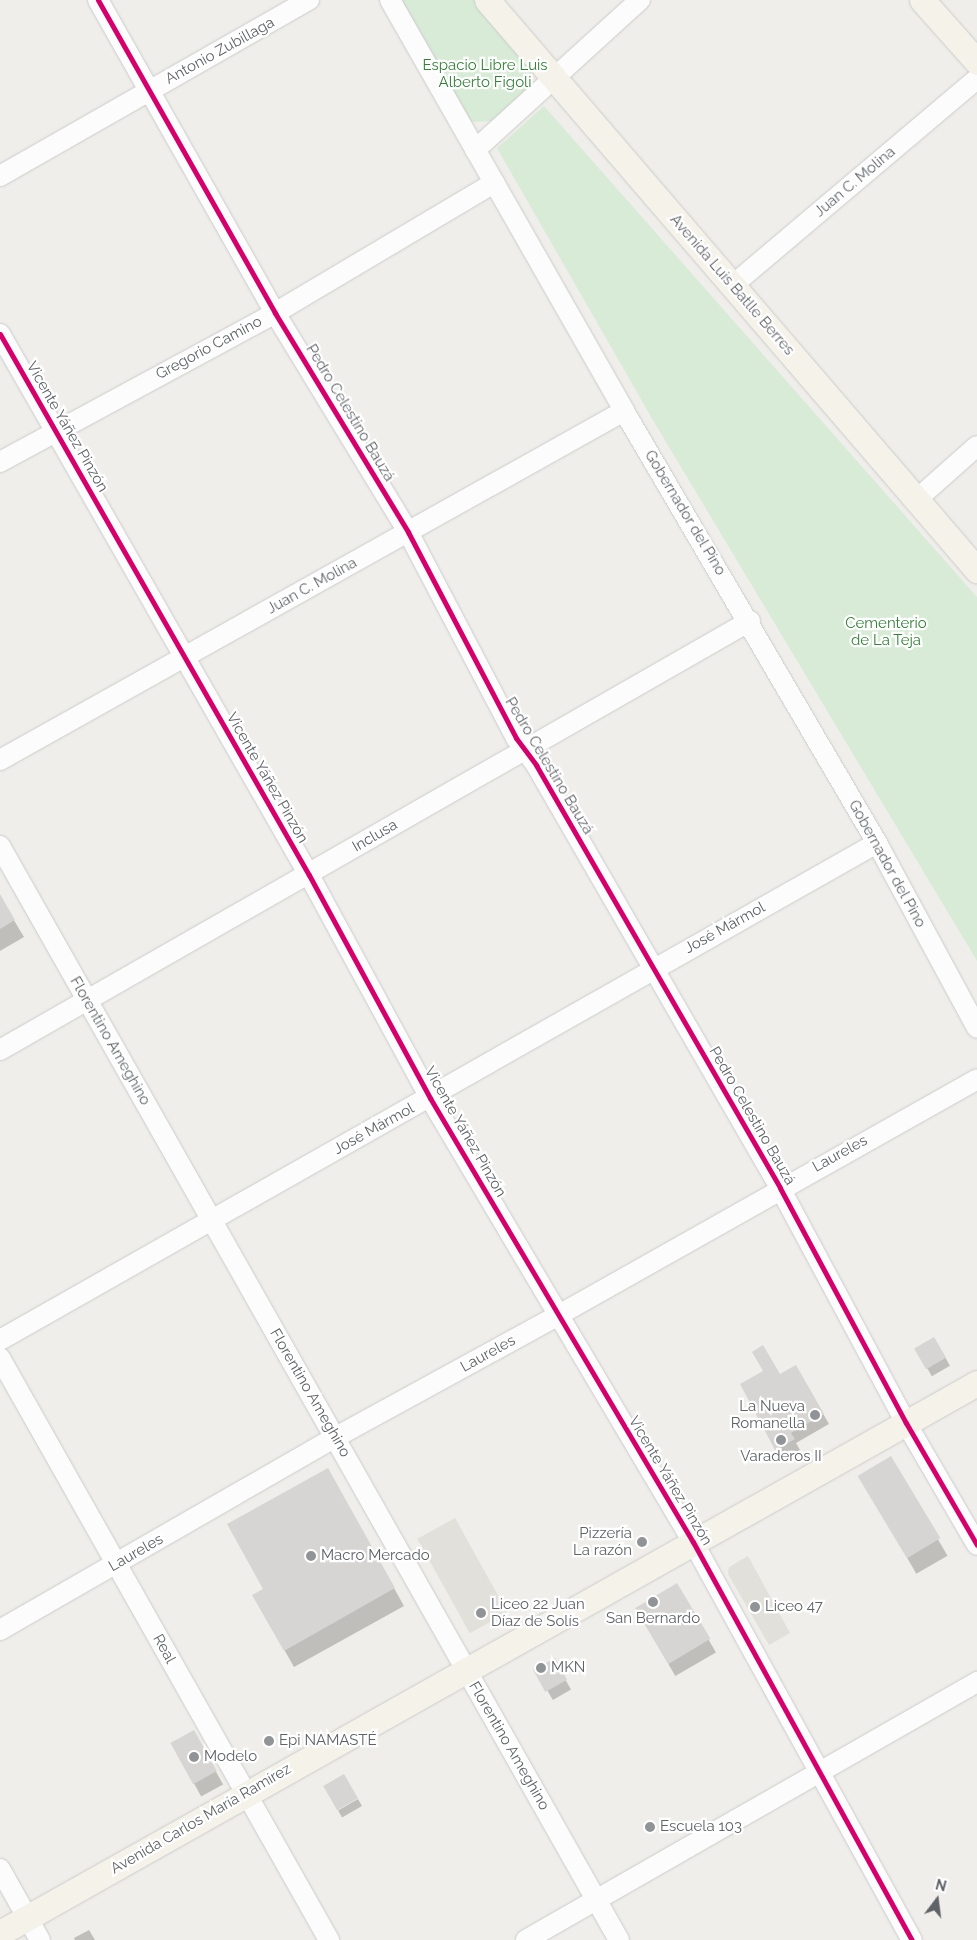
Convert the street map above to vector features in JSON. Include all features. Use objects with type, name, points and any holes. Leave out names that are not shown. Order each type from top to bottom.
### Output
[{"type":"main road","name":"Avenida Luis Batlle Berres","points":[[487,0],[977,570]]},
{"type":"main road","points":[[922,0],[977,62]]},
{"type":"main road","name":"Avenida Carlos María Ramírez","points":[[0,1933],[977,1383]]},
{"type":"street","name":"Pedro Celestino Bauzá","points":[[98,0],[275,312],[408,532],[524,750],[536,765],[652,970],[780,1188],[906,1423],[977,1545]]},
{"type":"street","name":"Antonio Zubillaga","points":[[0,176],[309,0]]},
{"type":"street","name":"Gobernador del Pino","points":[[390,0],[624,412],[750,621],[877,843],[977,1028]]},
{"type":"street","points":[[475,150],[552,77],[640,0]]},
{"type":"street","name":"Juan C. Molina","points":[[733,286],[977,79]]},
{"type":"street","name":"Gregorio Camino","points":[[0,462],[55,430],[275,312],[494,183]]},
{"type":"street","name":"Vicente Yáñez Pinzón","points":[[0,334],[309,875],[430,1098],[557,1316],[693,1542],[912,1940]]},
{"type":"street","name":"Juan C. Molina","points":[[0,760],[624,412]]},
{"type":"street","points":[[916,500],[977,446]]},
{"type":"street","name":"Inclusa","points":[[0,1050],[309,875],[750,621]]},
{"type":"street","name":"José Mármol","points":[[0,1340],[877,843]]},
{"type":"street","name":"Florentino Ameghino","points":[[0,846],[619,1940]]},
{"type":"street","name":"Laureles","points":[[0,1630],[336,1437],[557,1316],[780,1188],[977,1079]]},
{"type":"street","name":"Real","points":[[0,1358],[329,1940]]},
{"type":"street","points":[[526,1940],[977,1682]]},
{"type":"street","points":[[0,1869],[40,1940]]},
{"type":"shaded area","points":[[455,1518],[507,1612],[470,1633],[417,1539]]},
{"type":"shaded area","points":[[748,1556],[790,1633],[769,1645],[728,1574],[729,1567]]},
{"type":"green space","name":"Espacio Libre Luis Alberto Figoli","points":[[398,0],[474,0],[529,65],[533,73],[527,89],[493,121],[474,122],[465,118]]},
{"type":"green space","name":"Cementerio de La Teja","points":[[544,106],[977,597],[977,961],[654,422],[497,148]]},
{"type":"building","points":[[0,894],[15,920],[0,929]]},
{"type":"building","points":[[934,1337],[946,1358],[926,1369],[914,1348]]},
{"type":"building","points":[[763,1345],[780,1374],[796,1365],[824,1414],[791,1433],[795,1439],[775,1450],[740,1384],[763,1371],[752,1352]]},
{"type":"building","points":[[891,1456],[940,1538],[907,1558],[858,1476]]},
{"type":"building","name":"Macro Mercado","points":[[328,1468],[395,1588],[284,1651],[252,1595],[263,1589],[227,1524]]},
{"type":"building","points":[[677,1583],[710,1639],[668,1664],[635,1608]]},
{"type":"building","points":[[555,1658],[567,1680],[545,1692],[533,1670]]},
{"type":"building","name":"Modelo","points":[[194,1730],[217,1771],[193,1784],[170,1743]]},
{"type":"building","points":[[344,1774],[358,1798],[337,1810],[323,1786]]},
{"type":"cycle path","points":[[98,0],[275,313],[408,532],[516,738],[536,765],[780,1188],[906,1423],[977,1545]]},
{"type":"cycle path","points":[[0,334],[309,875],[430,1098],[693,1542],[912,1940]]},
{"type":"place","name":"La Nueva Romanella","points":[[815,1415]]},
{"type":"place","name":"Varaderos II","points":[[781,1440]]},
{"type":"place","name":"Pizzería La razón","points":[[642,1542]]},
{"type":"place","name":"Macro Mercado","points":[[311,1556]]},
{"type":"place","name":"San Bernardo","points":[[653,1602]]},
{"type":"place","name":"Liceo 47","points":[[755,1607]]},
{"type":"place","name":"Liceo 22 Juan Díaz de Solís","points":[[481,1613]]},
{"type":"place","name":"MKN","points":[[541,1668]]},
{"type":"place","name":"Epi NAMASTÉ","points":[[269,1741]]},
{"type":"place","name":"Modelo","points":[[194,1757]]},
{"type":"place","name":"Escuela 103","points":[[650,1827]]}]
